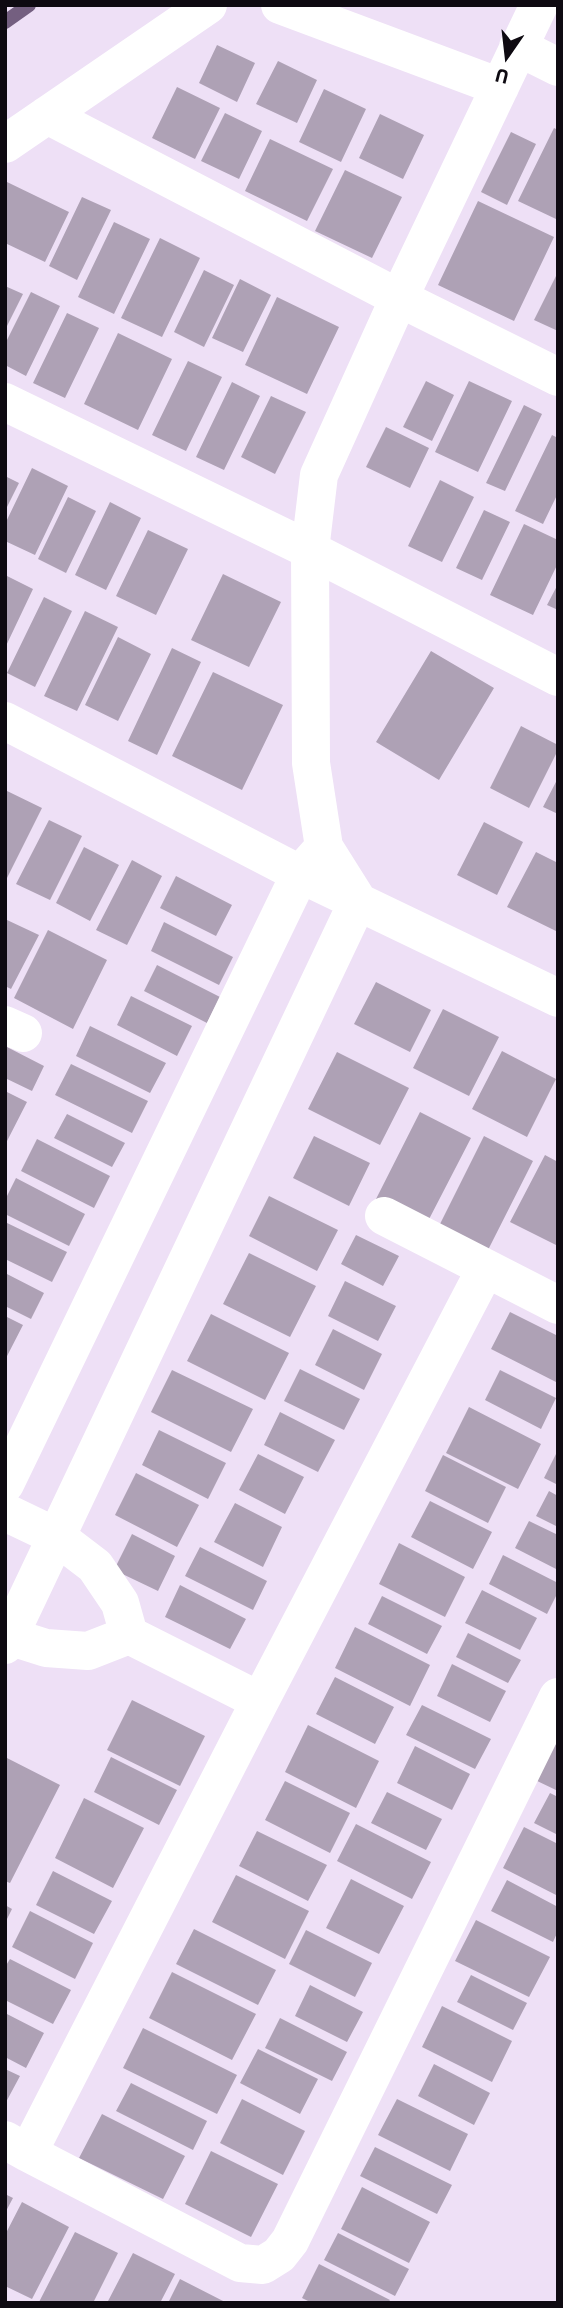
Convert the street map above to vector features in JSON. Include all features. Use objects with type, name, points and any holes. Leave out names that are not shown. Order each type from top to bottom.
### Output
[{"type":"street","points":[[5,144],[208,5]]},
{"type":"street","points":[[280,5],[500,87]]},
{"type":"street","points":[[5,1484],[312,861],[310,550],[319,475],[399,298],[539,5]]},
{"type":"street","points":[[518,47],[558,67]]},
{"type":"street","points":[[47,115],[399,298],[558,377]]},
{"type":"street","points":[[5,402],[310,550],[558,677]]},
{"type":"street","points":[[5,721],[312,861],[358,901],[558,998]]},
{"type":"street","points":[[129,1635],[88,1651],[46,1648],[6,1639],[57,1537],[358,901]]},
{"type":"street","points":[[384,1216],[558,1305]]},
{"type":"street","points":[[486,1268],[260,1701],[17,2146],[240,2263],[264,2265],[279,2255],[296,2228],[558,1697]]},
{"type":"street","points":[[5,1512],[57,1537],[95,1566],[120,1603],[129,1635],[260,1701]]},
{"type":"building","points":[[217,45],[255,63],[237,102],[199,83]]},
{"type":"building","points":[[278,61],[317,80],[297,123],[256,104]]},
{"type":"building","points":[[177,87],[220,108],[195,159],[152,138]]},
{"type":"building","points":[[324,89],[366,109],[341,162],[299,142]]},
{"type":"building","points":[[225,113],[262,131],[239,179],[201,161]]},
{"type":"building","points":[[380,114],[424,135],[403,179],[359,158]]},
{"type":"building","points":[[554,128],[558,130],[556,219],[518,201]]},
{"type":"building","points":[[511,132],[536,144],[507,205],[481,192]]},
{"type":"building","points":[[270,139],[333,169],[307,221],[245,191]]},
{"type":"building","points":[[345,170],[402,197],[372,258],[315,231]]},
{"type":"building","points":[[7,182],[69,212],[45,262],[5,243]]},
{"type":"building","points":[[82,197],[111,210],[77,280],[49,266]]},
{"type":"building","points":[[478,201],[554,237],[514,321],[438,285]]},
{"type":"building","points":[[114,222],[150,239],[114,314],[78,297]]},
{"type":"building","points":[[160,238],[200,258],[162,337],[121,318]]},
{"type":"building","points":[[204,270],[234,285],[204,347],[174,332]]},
{"type":"building","points":[[558,272],[558,331],[534,320]]},
{"type":"building","points":[[240,279],[271,295],[243,352],[212,338]]},
{"type":"building","points":[[5,286],[23,294],[5,330]]},
{"type":"building","points":[[31,292],[60,306],[26,376],[5,365],[5,344]]},
{"type":"building","points":[[277,297],[339,327],[307,394],[245,365]]},
{"type":"building","points":[[67,313],[99,328],[65,398],[33,383]]},
{"type":"building","points":[[118,333],[172,359],[138,430],[84,404]]},
{"type":"building","points":[[188,361],[222,377],[186,451],[152,435]]},
{"type":"building","points":[[426,381],[454,395],[432,441],[403,427]]},
{"type":"building","points":[[469,381],[512,401],[478,472],[435,452]]},
{"type":"building","points":[[232,382],[260,396],[224,470],[196,457]]},
{"type":"building","points":[[271,396],[306,412],[275,474],[241,457]]},
{"type":"building","points":[[524,405],[542,414],[505,491],[486,483]]},
{"type":"building","points":[[386,427],[429,448],[410,488],[366,467]]},
{"type":"building","points":[[552,435],[558,438],[558,493],[543,524],[515,511]]},
{"type":"building","points":[[32,468],[68,486],[35,555],[5,541],[5,524]]},
{"type":"building","points":[[5,476],[19,483],[5,511]]},
{"type":"building","points":[[440,480],[474,497],[442,562],[408,546]]},
{"type":"building","points":[[68,497],[96,511],[66,573],[38,559]]},
{"type":"building","points":[[110,502],[141,518],[106,590],[75,575]]},
{"type":"building","points":[[484,510],[510,522],[482,580],[456,568]]},
{"type":"building","points":[[524,524],[558,540],[558,563],[533,615],[490,595]]},
{"type":"building","points":[[148,530],[188,549],[156,615],[116,596]]},
{"type":"building","points":[[223,574],[281,602],[249,667],[191,640]]},
{"type":"building","points":[[5,575],[33,589],[5,648]]},
{"type":"building","points":[[558,584],[558,610],[547,605]]},
{"type":"building","points":[[44,597],[72,611],[35,687],[7,673]]},
{"type":"building","points":[[85,611],[118,627],[77,711],[44,696]]},
{"type":"building","points":[[118,637],[151,654],[118,721],[85,705]]},
{"type":"building","points":[[172,648],[201,662],[157,755],[128,741]]},
{"type":"building","points":[[431,651],[494,688],[439,780],[376,742]]},
{"type":"building","points":[[213,672],[283,705],[242,790],[172,756]]},
{"type":"building","points":[[521,726],[558,745],[529,808],[490,788]]},
{"type":"building","points":[[558,778],[558,814],[543,807]]},
{"type":"building","points":[[5,790],[42,808],[5,882]]},
{"type":"building","points":[[49,820],[82,836],[50,900],[16,884]]},
{"type":"building","points":[[484,822],[523,842],[497,895],[457,875]]},
{"type":"building","points":[[84,847],[119,865],[90,921],[56,903]]},
{"type":"building","points":[[536,852],[558,863],[558,932],[507,907]]},
{"type":"building","points":[[132,860],[162,876],[127,945],[96,930]]},
{"type":"building","points":[[176,876],[232,905],[216,936],[160,908]]},
{"type":"building","points":[[7,920],[39,935],[11,989],[5,986]]},
{"type":"building","points":[[164,922],[233,957],[219,985],[151,951]]},
{"type":"building","points":[[48,930],[107,960],[73,1029],[14,998]]},
{"type":"building","points":[[157,965],[220,997],[207,1023],[144,991]]},
{"type":"building","points":[[376,982],[431,1010],[410,1052],[354,1024]]},
{"type":"building","points":[[131,996],[192,1026],[177,1056],[117,1025]]},
{"type":"building","points":[[443,1009],[499,1037],[469,1096],[413,1068]]},
{"type":"building","points":[[90,1026],[166,1063],[150,1093],[76,1056]]},
{"type":"building","points":[[5,1046],[44,1066],[32,1091],[5,1078]]},
{"type":"building","points":[[502,1051],[556,1079],[527,1137],[472,1109]]},
{"type":"building","points":[[337,1052],[409,1088],[380,1145],[308,1109]]},
{"type":"building","points":[[71,1064],[148,1101],[132,1133],[55,1095]]},
{"type":"building","points":[[5,1091],[27,1102],[5,1145]]},
{"type":"building","points":[[420,1112],[471,1138],[426,1225],[376,1199]]},
{"type":"building","points":[[67,1114],[125,1143],[112,1167],[54,1138]]},
{"type":"building","points":[[314,1136],[370,1163],[349,1206],[293,1178]]},
{"type":"building","points":[[484,1136],[533,1161],[488,1250],[439,1226]]},
{"type":"building","points":[[37,1139],[110,1176],[94,1208],[21,1171]]},
{"type":"building","points":[[545,1155],[558,1162],[558,1246],[510,1222]]},
{"type":"building","points":[[16,1178],[85,1214],[69,1246],[5,1214],[5,1200]]},
{"type":"building","points":[[269,1196],[338,1230],[317,1271],[249,1236]]},
{"type":"building","points":[[5,1222],[67,1252],[52,1282],[5,1259]]},
{"type":"building","points":[[356,1235],[399,1256],[383,1286],[341,1264]]},
{"type":"building","points":[[249,1253],[316,1286],[290,1337],[223,1304]]},
{"type":"building","points":[[5,1273],[44,1293],[31,1319],[5,1306]]},
{"type":"building","points":[[345,1281],[396,1306],[378,1341],[328,1316]]},
{"type":"building","points":[[510,1312],[558,1336],[556,1382],[491,1349]]},
{"type":"building","points":[[211,1314],[289,1353],[265,1400],[187,1361]]},
{"type":"building","points":[[5,1316],[23,1325],[5,1360]]},
{"type":"building","points":[[333,1329],[382,1354],[364,1390],[315,1365]]},
{"type":"building","points":[[300,1369],[360,1399],[344,1430],[284,1401]]},
{"type":"building","points":[[172,1370],[253,1409],[231,1452],[151,1412]]},
{"type":"building","points":[[500,1370],[556,1398],[541,1429],[485,1400]]},
{"type":"building","points":[[469,1407],[541,1444],[518,1489],[446,1453]]},
{"type":"building","points":[[280,1412],[335,1440],[318,1472],[264,1445]]},
{"type":"building","points":[[159,1430],[226,1463],[208,1499],[142,1465]]},
{"type":"building","points":[[558,1450],[558,1485],[544,1478]]},
{"type":"building","points":[[258,1454],[304,1477],[285,1514],[239,1490]]},
{"type":"building","points":[[443,1455],[506,1487],[488,1523],[425,1491]]},
{"type":"building","points":[[136,1473],[199,1505],[177,1547],[115,1515]]},
{"type":"building","points":[[549,1491],[558,1496],[558,1527],[536,1516]]},
{"type":"building","points":[[430,1501],[492,1532],[473,1569],[411,1537]]},
{"type":"building","points":[[235,1503],[282,1527],[263,1567],[214,1542]]},
{"type":"building","points":[[529,1521],[558,1535],[558,1570],[515,1548]]},
{"type":"building","points":[[132,1534],[175,1556],[158,1591],[114,1570]]},
{"type":"building","points":[[399,1543],[465,1577],[445,1617],[379,1584]]},
{"type":"building","points":[[200,1547],[267,1581],[253,1610],[185,1576]]},
{"type":"building","points":[[503,1555],[558,1583],[558,1592],[547,1614],[489,1584]]},
{"type":"building","points":[[180,1585],[246,1619],[230,1649],[165,1617]]},
{"type":"building","points":[[482,1590],[537,1618],[520,1650],[465,1623]]},
{"type":"building","points":[[382,1596],[442,1626],[427,1654],[368,1624]]},
{"type":"building","points":[[355,1627],[430,1665],[410,1706],[335,1668]]},
{"type":"building","points":[[468,1633],[521,1660],[508,1683],[456,1657]]},
{"type":"building","points":[[452,1664],[506,1691],[490,1722],[437,1696]]},
{"type":"building","points":[[335,1677],[394,1707],[375,1744],[316,1714]]},
{"type":"building","points":[[132,1700],[205,1736],[180,1786],[107,1750]]},
{"type":"building","points":[[422,1705],[491,1739],[475,1769],[406,1735]]},
{"type":"building","points":[[308,1725],[379,1761],[356,1808],[285,1772]]},
{"type":"building","points":[[552,1743],[558,1745],[558,1791],[533,1779]]},
{"type":"building","points":[[415,1746],[470,1774],[452,1810],[397,1783]]},
{"type":"building","points":[[5,1757],[60,1785],[10,1883],[5,1881]]},
{"type":"building","points":[[111,1757],[177,1790],[159,1825],[94,1792]]},
{"type":"building","points":[[285,1781],[350,1813],[330,1853],[265,1820]]},
{"type":"building","points":[[387,1792],[442,1819],[426,1850],[371,1823]]},
{"type":"building","points":[[550,1793],[558,1797],[558,1835],[534,1823]]},
{"type":"building","points":[[84,1798],[144,1828],[113,1888],[55,1858]]},
{"type":"building","points":[[356,1824],[431,1862],[412,1899],[337,1861]]},
{"type":"building","points":[[524,1827],[558,1844],[558,1896],[503,1868]]},
{"type":"building","points":[[257,1831],[327,1865],[308,1901],[239,1866]]},
{"type":"building","points":[[53,1871],[112,1901],[94,1934],[36,1905]]},
{"type":"building","points":[[236,1875],[309,1911],[285,1959],[212,1922]]},
{"type":"building","points":[[351,1879],[404,1906],[379,1954],[326,1928]]},
{"type":"building","points":[[507,1880],[558,1907],[558,1931],[553,1942],[491,1911]]},
{"type":"building","points":[[5,1905],[12,1909],[5,1923]]},
{"type":"building","points":[[30,1911],[93,1943],[75,1979],[12,1947]]},
{"type":"building","points":[[476,1920],[550,1957],[529,1997],[455,1961]]},
{"type":"building","points":[[194,1929],[276,1970],[258,2005],[176,1964]]},
{"type":"building","points":[[306,1930],[372,1963],[355,1997],[289,1964]]},
{"type":"building","points":[[10,1959],[71,1990],[53,2024],[5,2000],[5,1967]]},
{"type":"building","points":[[172,1972],[256,2014],[232,2060],[149,2018]]},
{"type":"building","points":[[471,1975],[527,2003],[513,2030],[457,2002]]},
{"type":"building","points":[[310,1985],[363,2012],[347,2042],[295,2016]]},
{"type":"building","points":[[442,2006],[512,2041],[492,2082],[422,2047]]},
{"type":"building","points":[[5,2013],[44,2033],[26,2068],[5,2057]]},
{"type":"building","points":[[280,2018],[347,2052],[332,2081],[265,2048]]},
{"type":"building","points":[[143,2028],[237,2075],[217,2114],[123,2068]]},
{"type":"building","points":[[258,2049],[318,2079],[300,2114],[240,2083]]},
{"type":"building","points":[[434,2064],[490,2093],[474,2125],[418,2096]]},
{"type":"building","points":[[5,2069],[20,2076],[5,2104]]},
{"type":"building","points":[[131,2083],[207,2121],[193,2150],[116,2111]]},
{"type":"building","points":[[242,2099],[305,2131],[283,2175],[220,2143]]},
{"type":"building","points":[[397,2099],[468,2134],[450,2171],[378,2135]]},
{"type":"building","points":[[102,2114],[185,2156],[163,2199],[79,2158]]},
{"type":"building","points":[[375,2147],[452,2185],[437,2214],[360,2176]]},
{"type":"building","points":[[211,2151],[278,2184],[251,2237],[185,2204]]},
{"type":"building","points":[[362,2187],[430,2222],[409,2263],[341,2229]]},
{"type":"building","points":[[5,2194],[13,2198],[5,2213]]},
{"type":"building","points":[[22,2202],[69,2227],[32,2299],[5,2286],[5,2235]]},
{"type":"building","points":[[75,2232],[118,2253],[93,2303],[41,2303],[39,2302]]},
{"type":"building","points":[[338,2233],[409,2269],[395,2296],[324,2260]]},
{"type":"building","points":[[133,2253],[175,2274],[160,2303],[107,2303]]},
{"type":"building","points":[[319,2264],[390,2300],[388,2303],[312,2303],[302,2298]]},
{"type":"building","points":[[180,2279],[227,2303],[168,2303]]},
{"type":"waterway","points":[[5,22],[29,5]]}]
